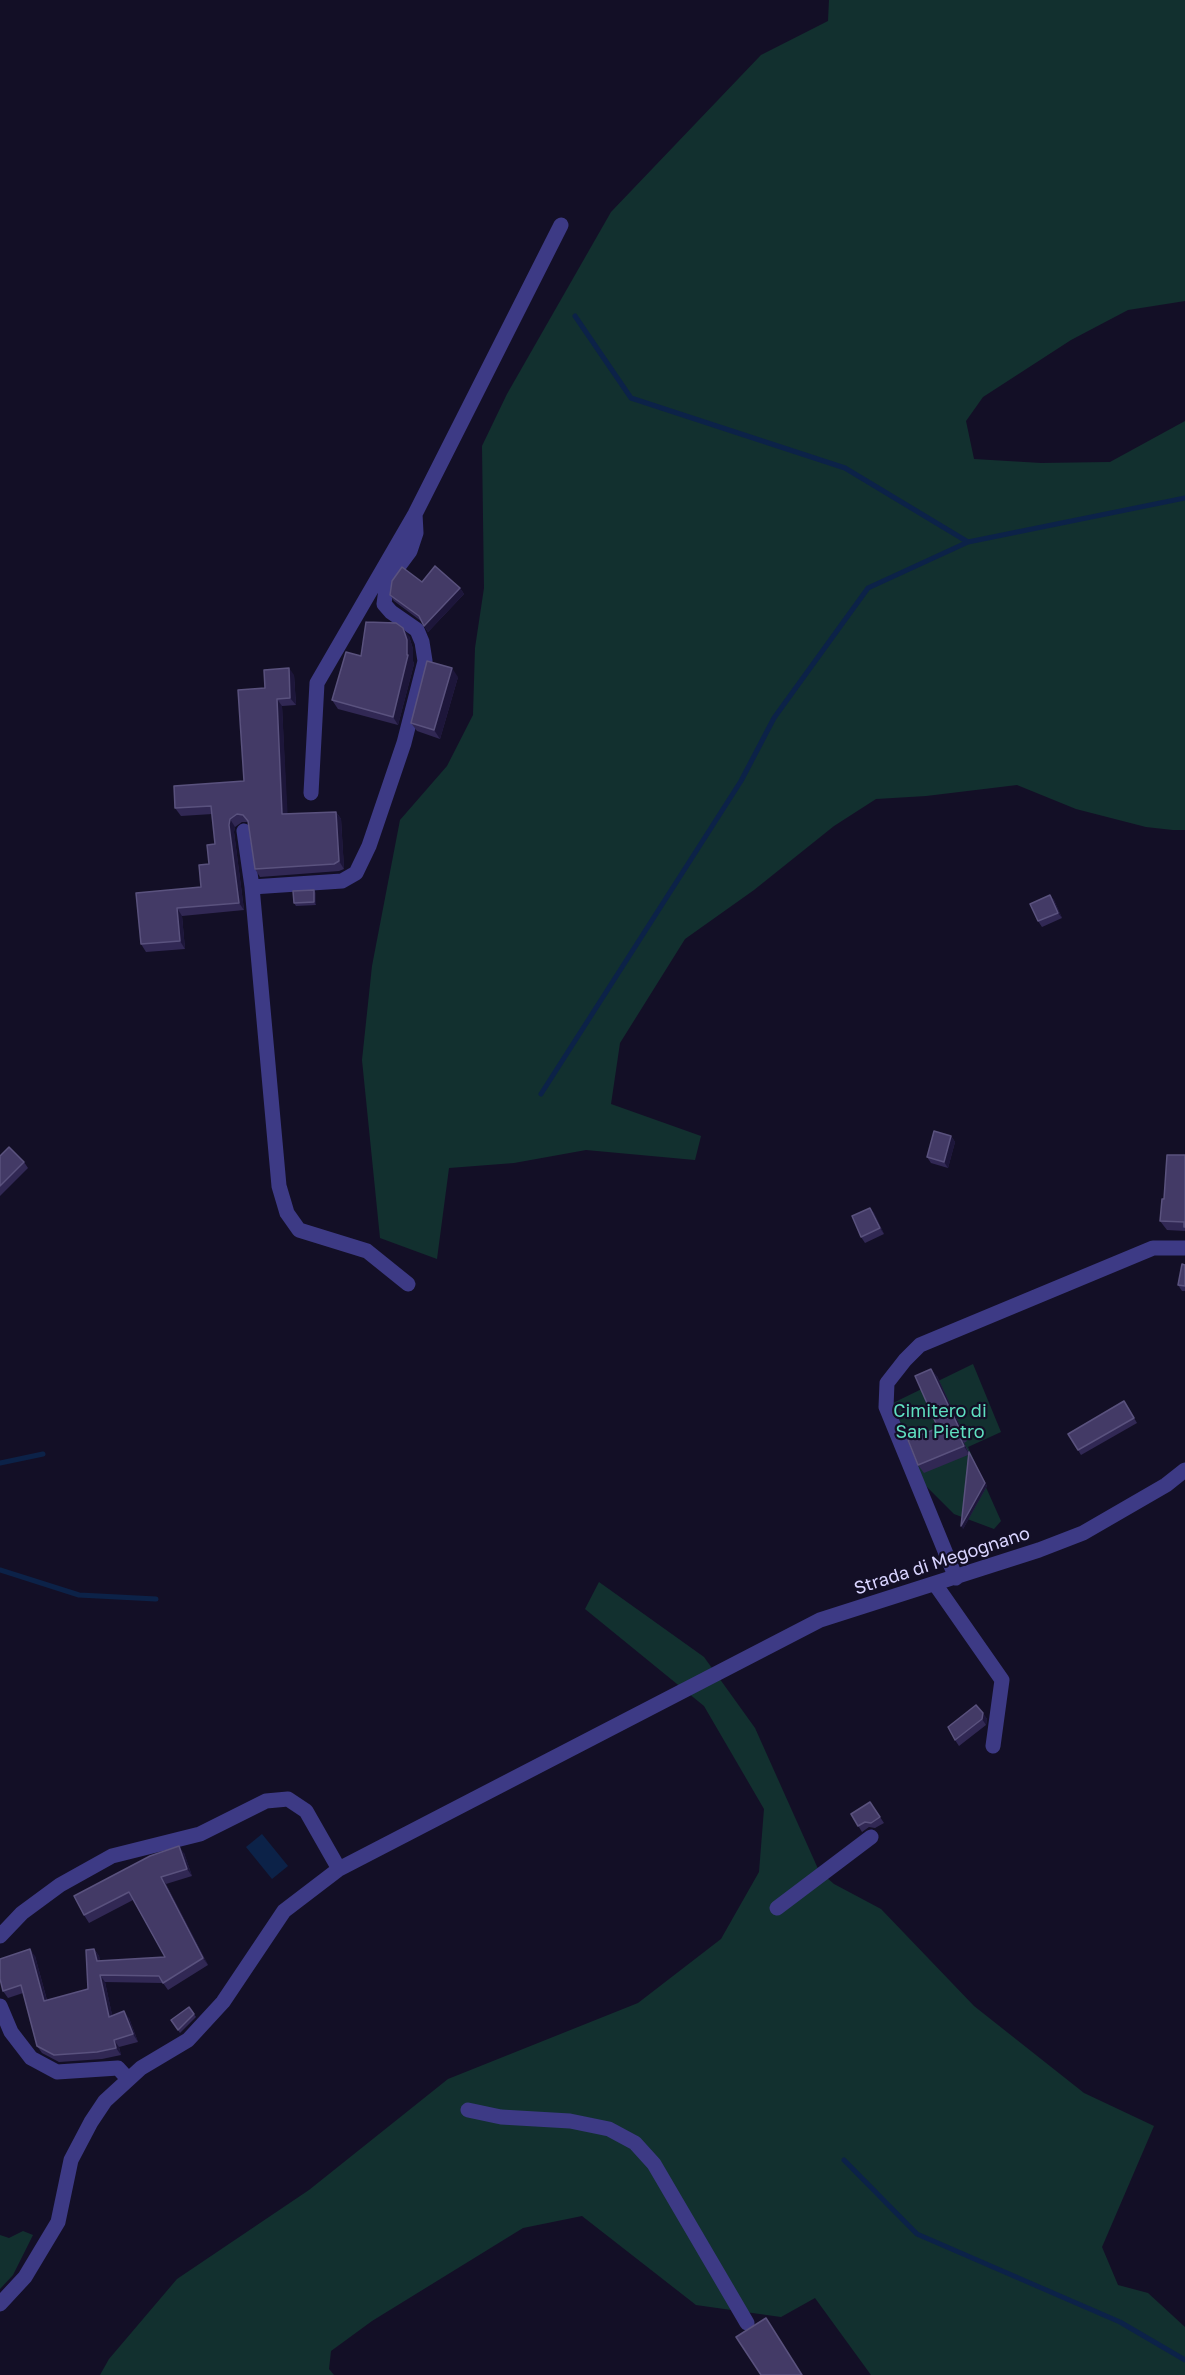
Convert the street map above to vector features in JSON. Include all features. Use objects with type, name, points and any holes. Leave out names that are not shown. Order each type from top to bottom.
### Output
[{"type":"street","points":[[311,792],[317,683],[415,514],[561,225]]},
{"type":"street","points":[[252,887],[342,881],[356,873],[369,846],[404,743],[425,661],[422,642],[417,630],[391,612],[384,604],[387,582],[410,551],[416,533],[415,514]]},
{"type":"street","points":[[244,831],[252,887],[279,1186],[287,1213],[299,1230],[367,1251],[408,1284]]},
{"type":"street","points":[[956,1578],[886,1407],[887,1383],[920,1345],[1153,1248],[1185,1248]]},
{"type":"street","name":"Strada di Megognano","points":[[0,2304],[25,2277],[58,2222],[71,2160],[105,2101],[141,2068],[188,2040],[224,2002],[284,1911],[339,1869],[820,1620],[956,1578],[1083,1533],[1166,1485],[1185,1470]]},
{"type":"street","points":[[935,1584],[1002,1680],[993,1746]]},
{"type":"street","points":[[0,1936],[22,1913],[60,1885],[112,1856],[200,1834],[266,1801],[288,1799],[306,1810],[339,1869]]},
{"type":"street","points":[[777,1908],[871,1838]]},
{"type":"street","points":[[0,2006],[11,2032],[31,2058],[57,2072],[118,2068],[128,2079]]},
{"type":"street","points":[[468,2110],[501,2117],[570,2121],[609,2129],[634,2143],[654,2164],[747,2323]]},
{"type":"green space","points":[[829,0],[1185,0],[1185,301],[1128,310],[1071,340],[983,397],[966,421],[974,459],[1041,463],[1110,462],[1185,421],[1185,830],[1146,827],[1076,809],[1017,785],[926,796],[876,799],[834,826],[754,890],[685,939],[620,1043],[611,1104],[701,1136],[695,1160],[586,1150],[514,1163],[449,1168],[437,1259],[380,1238],[362,1060],[372,966],[400,820],[447,766],[473,715],[475,648],[484,588],[482,446],[507,394],[611,212],[761,55],[828,21]]},
{"type":"green space","name":"Cimitero di San Pietro","points":[[973,1364],[1001,1432],[968,1447],[1001,1521],[994,1529],[954,1514],[924,1484],[893,1403]]},
{"type":"green space","points":[[599,1582],[704,1657],[755,1728],[819,1871],[834,1884],[881,1909],[974,2006],[1084,2093],[1154,2126],[1102,2247],[1118,2285],[1148,2293],[1185,2327],[1185,2375],[871,2375],[815,2298],[781,2317],[696,2305],[582,2216],[523,2228],[372,2321],[331,2351],[329,2369],[334,2375],[100,2375],[109,2359],[177,2279],[309,2190],[448,2079],[638,2003],[721,1939],[759,1872],[764,1809],[704,1706],[585,1609]]},
{"type":"green space","points":[[23,2231],[33,2235],[13,2275],[0,2289],[0,2235],[9,2238]]},
{"type":"water","points":[[262,1834],[288,1866],[272,1879],[246,1847]]},
{"type":"building","points":[[435,566],[460,588],[424,626],[419,616],[390,595],[392,581],[402,567],[422,582]]},
{"type":"building","points":[[366,622],[396,623],[403,628],[407,640],[408,655],[393,717],[332,700],[346,652],[361,656]]},
{"type":"building","points":[[427,661],[452,668],[434,730],[411,723]]},
{"type":"building","points":[[289,668],[290,698],[277,699],[282,814],[336,812],[339,861],[334,864],[255,869],[248,821],[243,815],[237,814],[230,819],[229,825],[239,903],[177,908],[180,941],[141,944],[136,893],[201,887],[199,865],[209,864],[207,845],[215,844],[211,806],[175,808],[174,786],[244,781],[238,690],[265,688],[264,670]]},
{"type":"building","points":[[314,890],[314,902],[294,903],[293,891]]},
{"type":"building","points":[[1050,895],[1058,913],[1038,921],[1030,904]]},
{"type":"building","points":[[934,1131],[951,1136],[944,1162],[927,1157]]},
{"type":"building","points":[[9,1147],[24,1162],[0,1186],[0,1156]]},
{"type":"building","points":[[1167,1155],[1185,1155],[1185,1227],[1184,1222],[1160,1221]]},
{"type":"building","points":[[870,1208],[880,1228],[861,1237],[852,1216]]},
{"type":"building","points":[[1182,1264],[1185,1265],[1185,1286],[1178,1285]]},
{"type":"building","points":[[931,1369],[962,1434],[959,1435],[964,1446],[918,1465],[908,1440],[938,1428],[915,1376]]},
{"type":"building","points":[[1124,1401],[1134,1418],[1078,1450],[1068,1434]]},
{"type":"building","points":[[969,1452],[985,1483],[961,1526]]},
{"type":"building","points":[[976,1705],[983,1713],[982,1719],[955,1740],[948,1727]]},
{"type":"building","points":[[870,1802],[880,1817],[871,1823],[865,1822],[858,1826],[851,1814]]},
{"type":"building","points":[[179,1846],[187,1869],[161,1877],[203,1958],[163,1983],[159,1976],[100,1975],[109,2017],[124,2011],[133,2034],[114,2040],[116,2048],[97,2052],[54,2055],[37,2046],[21,1985],[3,1991],[0,1979],[0,1959],[30,1949],[44,2001],[88,1989],[86,1950],[94,1949],[97,1961],[165,1957],[129,1892],[84,1915],[74,1896],[150,1856]]},
{"type":"building","points":[[189,2007],[194,2014],[178,2030],[171,2020]]},
{"type":"building","points":[[766,2318],[802,2375],[761,2375],[736,2337]]},
{"type":"waterway","points":[[575,316],[631,398],[845,468],[968,542]]},
{"type":"waterway","points":[[541,1094],[741,781],[774,718],[868,588],[968,542],[1185,498]]},
{"type":"waterway","points":[[0,1463],[43,1454]]},
{"type":"waterway","points":[[0,1570],[79,1595],[156,1599]]},
{"type":"waterway","points":[[844,2160],[917,2234],[1120,2322],[1185,2360]]}]
